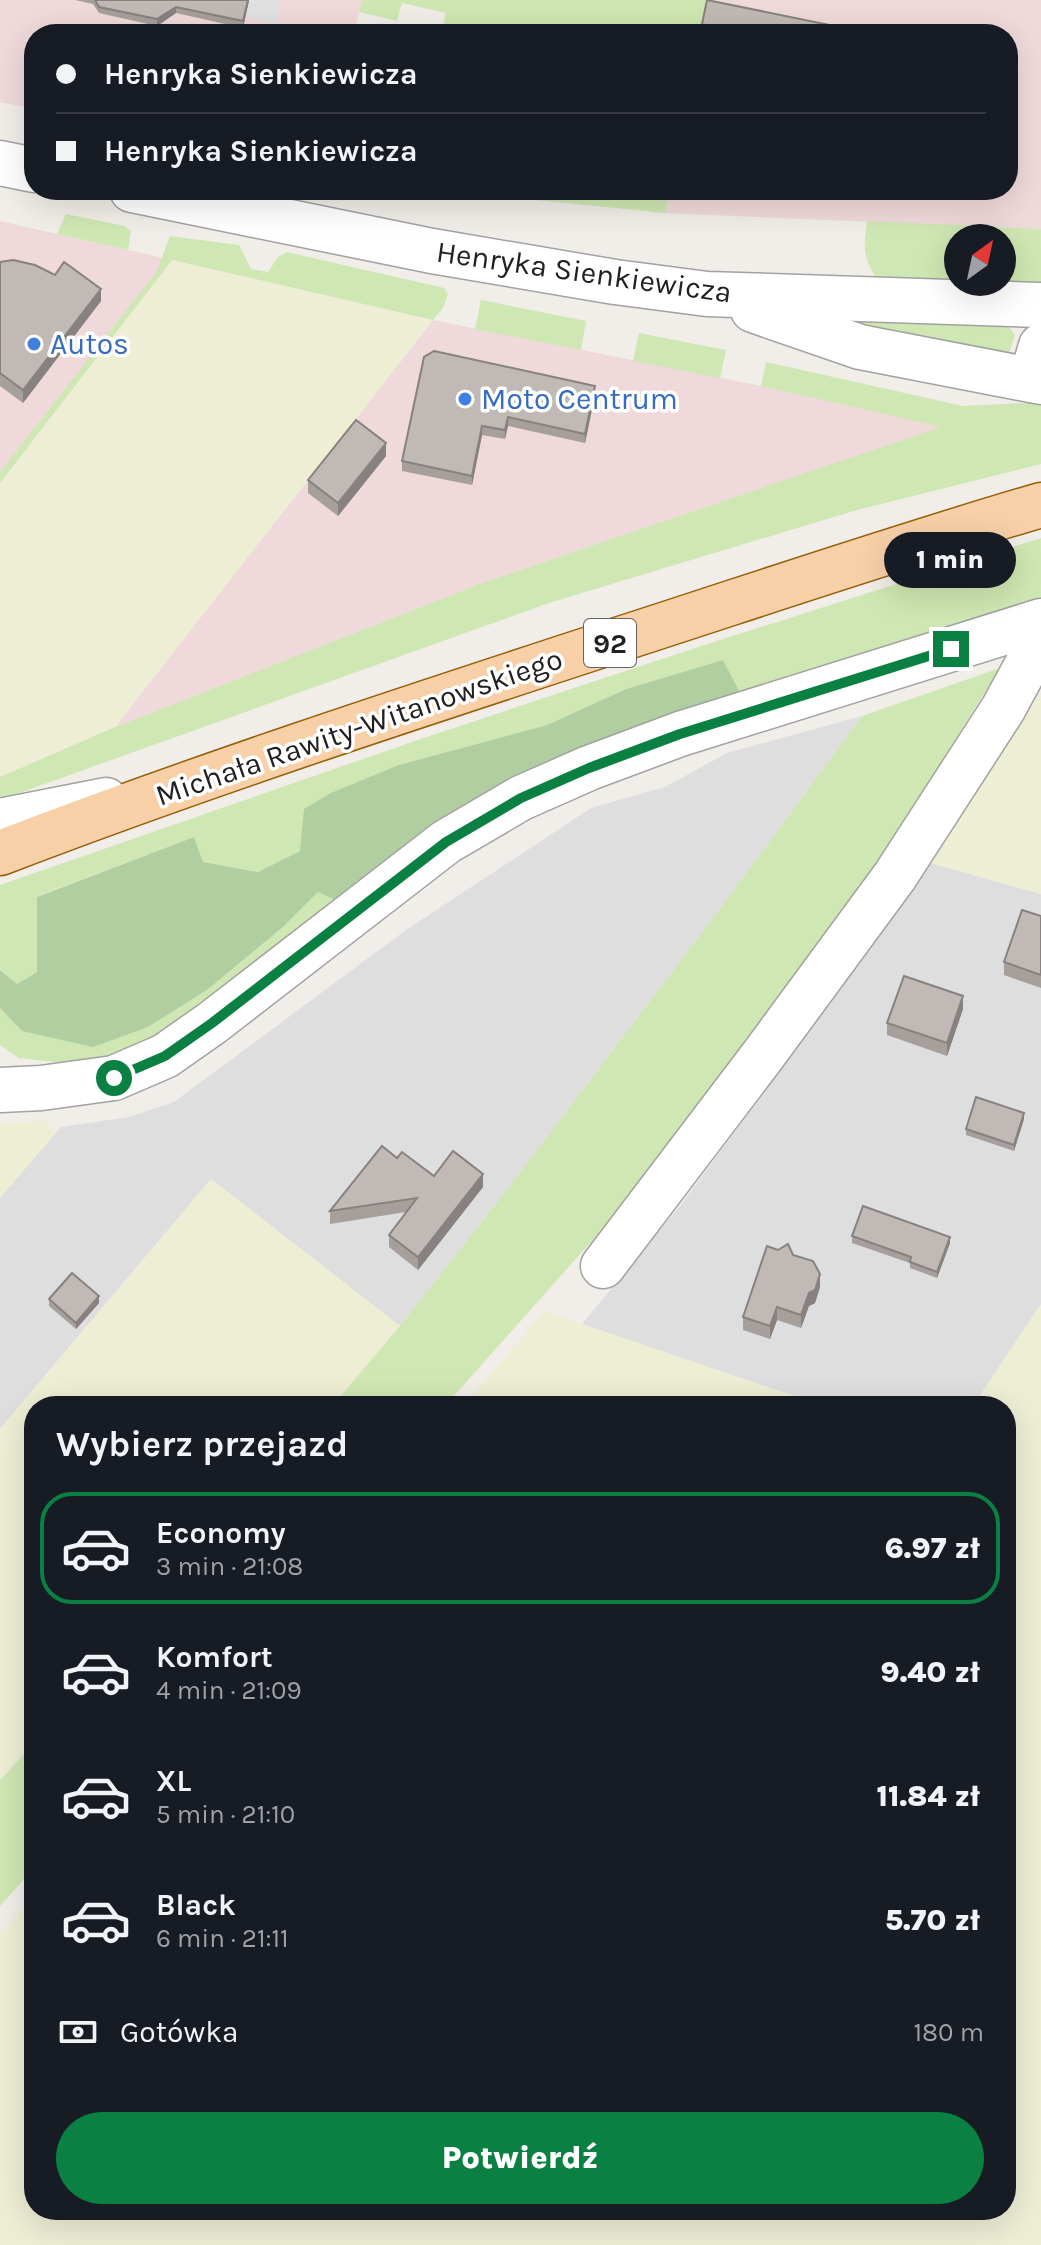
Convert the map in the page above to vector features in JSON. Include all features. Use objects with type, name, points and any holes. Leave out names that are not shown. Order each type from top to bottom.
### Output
[{"type":"main road","name":"Michała Rawity-Witanowskiego","points":[[0,853],[194,782],[550,662],[1041,505]]},
{"type":"street","points":[[0,163],[24,168]]},
{"type":"street","name":"Henryka Sienkiewicza","points":[[181,200],[432,251],[707,294],[1041,305]]},
{"type":"street","points":[[707,294],[860,347],[1038,369]]},
{"type":"street","points":[[0,1090],[114,1078],[165,1056],[446,842],[521,798],[589,768],[680,734],[1041,621]]},
{"type":"street","points":[[603,1266],[895,876],[1003,709],[1041,639]]},
{"type":"street","points":[[0,821],[194,782]]},
{"type":"shaded area","points":[[0,0],[362,0],[356,24],[24,24],[24,107],[0,102]]},
{"type":"shaded area","points":[[250,0],[281,0],[275,24],[246,17]]},
{"type":"shaded area","points":[[712,0],[1041,0],[1041,229],[1016,228],[1016,224],[944,225],[665,213],[668,200],[1018,200],[1018,24],[707,24]]},
{"type":"shaded area","points":[[0,221],[172,260],[0,483]]},
{"type":"shaded area","points":[[433,320],[761,386],[943,427],[482,583],[115,727]]},
{"type":"shaded area","points":[[862,716],[719,910],[400,1326],[211,1179],[28,1396],[24,1396],[24,1401],[0,1429],[0,1198],[61,1127],[129,1117],[174,1102],[406,930],[591,808],[665,787],[727,753]]},
{"type":"shaded area","points":[[927,862],[1041,894],[1041,1304],[980,1396],[794,1396],[582,1324],[680,1206],[773,1080]]},
{"type":"green space","points":[[362,0],[712,0],[707,24],[443,24],[446,13],[402,3],[397,21],[359,12]]},
{"type":"green space","points":[[536,200],[668,200],[665,213]]},
{"type":"green space","points":[[66,214],[125,226],[131,232],[128,250],[57,234]]},
{"type":"green space","points":[[867,221],[944,225],[944,280],[875,276],[868,262]]},
{"type":"green space","points":[[1016,228],[1041,229],[1041,286],[1016,283]]},
{"type":"green space","points":[[170,236],[239,245],[251,269],[268,272],[278,257],[287,252],[444,288],[448,294],[443,308],[433,320],[172,260],[0,483],[0,472],[157,271]]},
{"type":"green space","points":[[172,260],[433,320],[115,727],[0,777],[0,484]]},
{"type":"green space","points":[[481,300],[586,321],[581,350],[475,329]]},
{"type":"green space","points":[[841,322],[988,322],[1004,325],[1015,335],[1009,353],[1000,358]]},
{"type":"green space","points":[[639,333],[726,350],[720,378],[633,361]]},
{"type":"green space","points":[[766,362],[963,406],[1041,402],[1041,464],[857,510],[549,603],[0,800],[0,777],[115,727],[482,583],[941,427],[761,386]]},
{"type":"green space","points":[[1041,538],[1041,607],[743,698],[723,660],[626,689],[547,725],[399,765],[300,851],[258,872],[203,862],[194,837],[38,896],[37,972],[17,984],[0,970],[0,885],[415,741]]},
{"type":"green space","points":[[723,660],[743,698],[337,901],[318,892],[283,927],[207,990],[148,1027],[93,1047],[22,1031],[0,1008],[0,970],[17,984],[37,972],[37,897],[194,837],[203,862],[258,872],[300,851],[304,809],[331,793],[399,765],[547,725],[626,689]]},
{"type":"green space","points":[[1000,668],[883,855],[598,1241],[589,1244],[454,1396],[340,1396],[509,1187],[862,716]]},
{"type":"green space","points":[[1041,692],[1041,894],[927,862]]},
{"type":"green space","points":[[318,892],[337,901],[208,1008],[137,1052],[82,1065],[19,1058],[0,1045],[0,1008],[22,1031],[148,1027],[207,990],[283,927]]},
{"type":"green space","points":[[46,1120],[54,1134],[0,1198],[0,1124]]},
{"type":"green space","points":[[211,1179],[400,1326],[340,1396],[28,1396]]},
{"type":"green space","points":[[1041,1304],[1041,2245],[0,2245],[0,1933],[24,1907],[24,2220],[1016,2220],[1016,1396],[980,1396]]},
{"type":"green space","points":[[544,1311],[794,1396],[472,1396]]},
{"type":"green space","points":[[24,1401],[24,1754],[0,1780],[0,1429]]},
{"type":"green space","points":[[24,1754],[24,1879],[0,1906],[0,1780]]},
{"type":"building","points":[[95,0],[248,0],[243,21],[176,7],[157,19],[99,7]]},
{"type":"building","points":[[707,0],[825,24],[702,24]]},
{"type":"building","name":"Autos","points":[[13,260],[35,265],[55,275],[64,262],[101,289],[23,390],[0,373],[0,262]]},
{"type":"building","points":[[434,351],[595,386],[585,434],[508,417],[505,430],[482,426],[472,476],[402,461],[424,357]]},
{"type":"building","points":[[356,420],[386,443],[338,503],[308,480]]},
{"type":"building","points":[[1022,910],[1041,916],[1041,975],[1004,962]]},
{"type":"building","points":[[904,976],[963,996],[947,1043],[887,1023]]},
{"type":"building","points":[[976,1097],[1024,1113],[1014,1145],[966,1129]]},
{"type":"building","points":[[382,1146],[397,1158],[402,1152],[434,1176],[453,1151],[483,1174],[418,1257],[389,1235],[417,1198],[330,1211]]},
{"type":"building","points":[[863,1206],[950,1237],[937,1272],[910,1262],[911,1257],[852,1236]]},
{"type":"building","points":[[788,1244],[793,1255],[813,1261],[820,1274],[801,1315],[777,1307],[770,1326],[743,1317],[767,1246],[778,1250]]},
{"type":"building","points":[[72,1273],[99,1296],[76,1323],[49,1299]]},
{"type":"place","name":"Autos","points":[[34,344]]},
{"type":"place","name":"Moto Centrum","points":[[465,399]]},
{"type":"route","points":[[114,1078],[165,1056],[446,842],[521,798],[589,768],[680,734],[951,649]]}]
